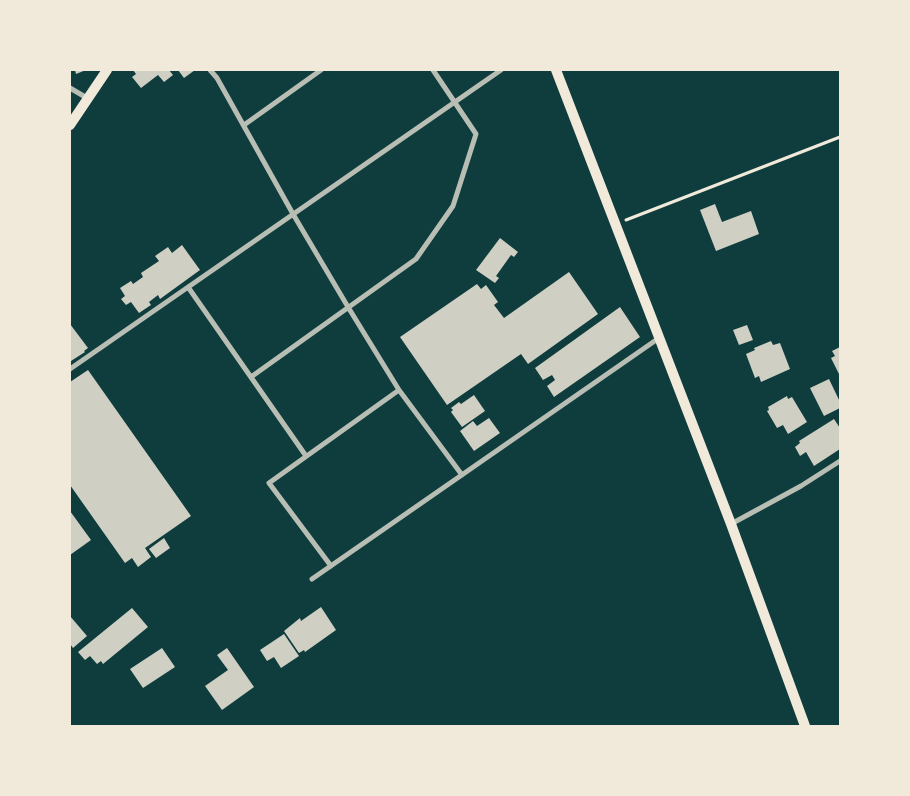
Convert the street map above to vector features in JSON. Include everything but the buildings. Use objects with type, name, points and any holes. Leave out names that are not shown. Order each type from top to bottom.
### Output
[{"type":"main road","points":[[70,125],[107,70]]},
{"type":"main road","points":[[556,70],[731,524],[805,726]]},
{"type":"street","points":[[210,70],[244,125],[293,214],[399,390],[462,475]]},
{"type":"street","points":[[244,125],[321,70]]},
{"type":"street","points":[[251,377],[416,259],[453,206],[476,134],[433,70]]},
{"type":"street","points":[[70,369],[501,70]]},
{"type":"street","points":[[70,88],[87,98]]},
{"type":"street","points":[[188,287],[306,456]]},
{"type":"street","points":[[312,580],[660,338]]},
{"type":"street","points":[[331,566],[268,483],[399,390]]},
{"type":"street","points":[[731,524],[800,486],[840,461]]},
{"type":"path","points":[[616,224],[840,137]]}]
